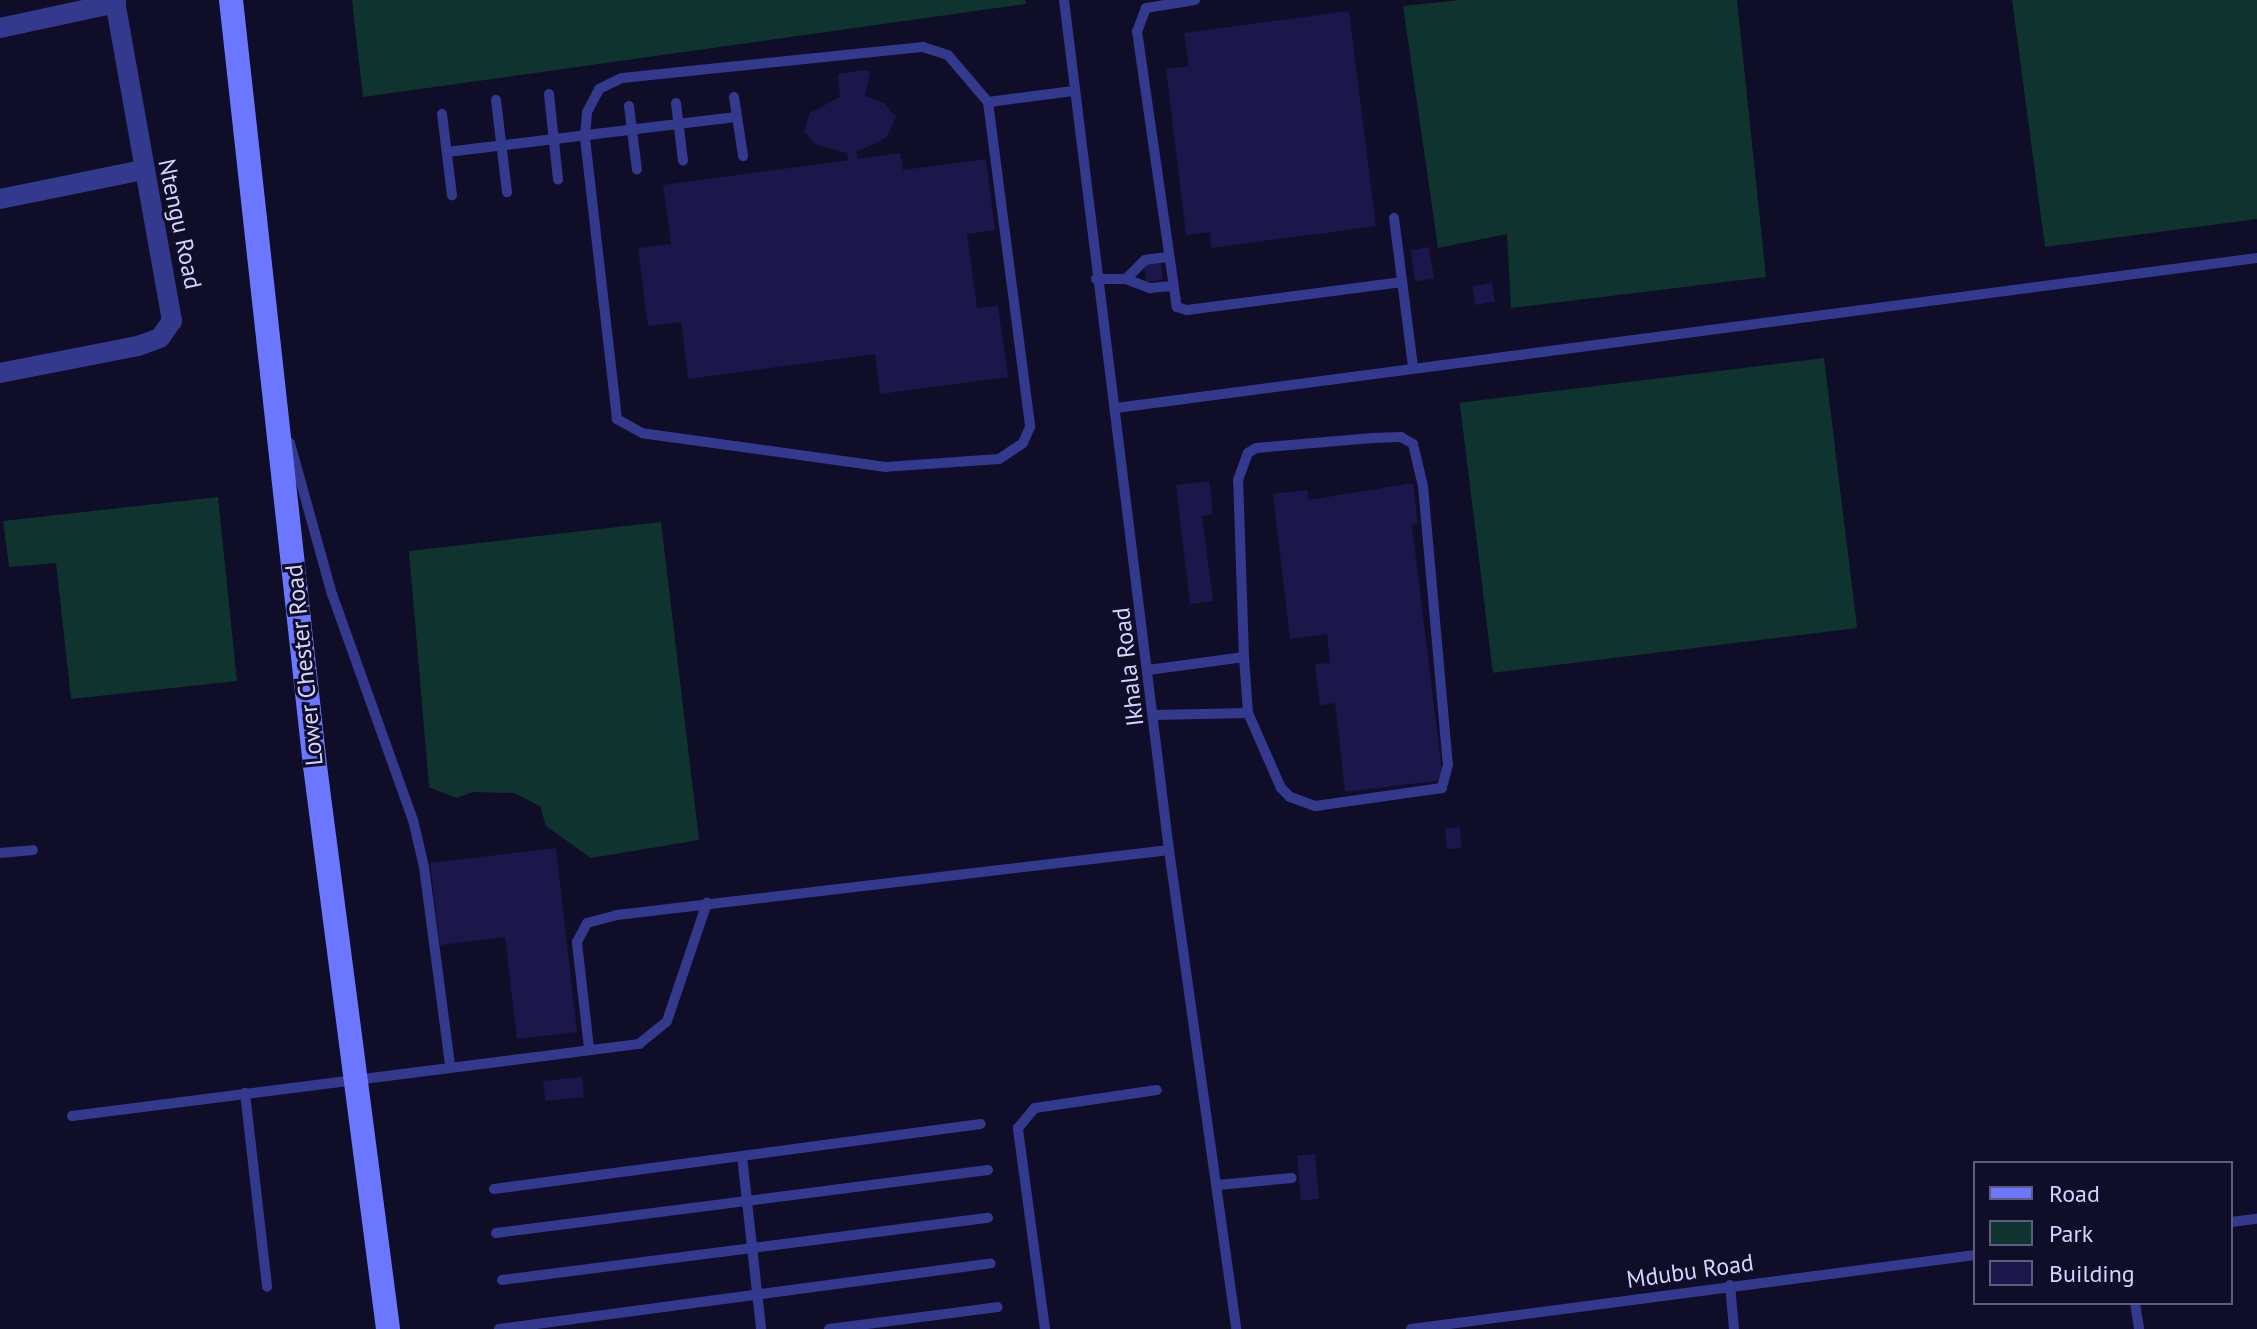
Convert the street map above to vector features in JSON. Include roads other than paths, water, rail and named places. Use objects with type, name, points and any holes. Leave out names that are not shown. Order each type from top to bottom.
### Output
[{"type":"street","name":"Lower Chester Road","points":[[231,0],[354,1078],[388,1329]]},
{"type":"street","points":[[0,28],[116,1]]},
{"type":"street","name":"Ntengu Road","points":[[0,373],[138,346],[168,330],[170,297],[142,170],[116,1]]},
{"type":"street","points":[[0,199],[142,170]]},
{"type":"lane","name":"Ikhala Road","points":[[1064,0],[1096,279],[1116,408],[1169,850],[1236,1329]]},
{"type":"lane","points":[[1195,0],[1154,5],[1138,21],[1167,257],[1177,307],[1187,310],[1402,282]]},
{"type":"lane","points":[[923,47],[948,55],[988,102],[1030,427],[1016,451],[999,459],[886,467],[642,433],[617,419],[585,136],[587,112],[599,89],[622,78],[923,47]]},
{"type":"lane","points":[[988,102],[1073,91]]},
{"type":"lane","points":[[549,94],[558,180]]},
{"type":"lane","points":[[734,97],[743,156]]},
{"type":"lane","points":[[496,100],[507,192]]},
{"type":"lane","points":[[676,103],[683,161]]},
{"type":"lane","points":[[629,106],[637,170]]},
{"type":"lane","points":[[442,114],[452,195]]},
{"type":"lane","points":[[447,152],[553,137],[585,136],[632,127],[736,117]]},
{"type":"lane","points":[[1394,218],[1413,367]]},
{"type":"lane","points":[[1126,279],[1145,260],[1167,257]]},
{"type":"lane","points":[[1116,408],[2257,258]]},
{"type":"lane","points":[[1096,279],[1126,279],[1150,288],[1172,286]]},
{"type":"lane","points":[[267,335],[312,531],[413,820],[424,867],[450,1065]]},
{"type":"lane","points":[[1401,437],[1413,444],[1423,486],[1448,765],[1442,788],[1419,795],[1302,804],[1281,788],[1248,713],[1244,657],[1238,480],[1248,453],[1373,438],[1401,437]]},
{"type":"lane","points":[[1148,670],[1244,657]]},
{"type":"lane","points":[[1154,715],[1248,713]]},
{"type":"lane","points":[[0,853],[33,850]]},
{"type":"lane","points":[[589,1048],[577,942],[587,923],[707,903],[1169,850]]},
{"type":"lane","points":[[72,1116],[450,1065],[639,1044],[659,1032],[707,903]]},
{"type":"lane","points":[[1045,1329],[1018,1128],[1035,1108],[1157,1090]]},
{"type":"lane","points":[[245,1093],[267,1287]]},
{"type":"lane","points":[[494,1189],[981,1124]]},
{"type":"lane","points":[[742,1156],[761,1329]]},
{"type":"lane","points":[[496,1233],[988,1170]]},
{"type":"lane","points":[[1218,1185],[1292,1178]]},
{"type":"lane","points":[[502,1280],[988,1218]]},
{"type":"lane","points":[[2233,1222],[2257,1219]]},
{"type":"lane","name":"Mdubu Road","points":[[1411,1329],[1973,1255]]},
{"type":"lane","points":[[499,1329],[991,1263]]},
{"type":"lane","points":[[1730,1285],[1734,1329]]},
{"type":"lane","points":[[2135,1305],[2139,1329]]},
{"type":"lane","points":[[829,1329],[998,1307]]}]
